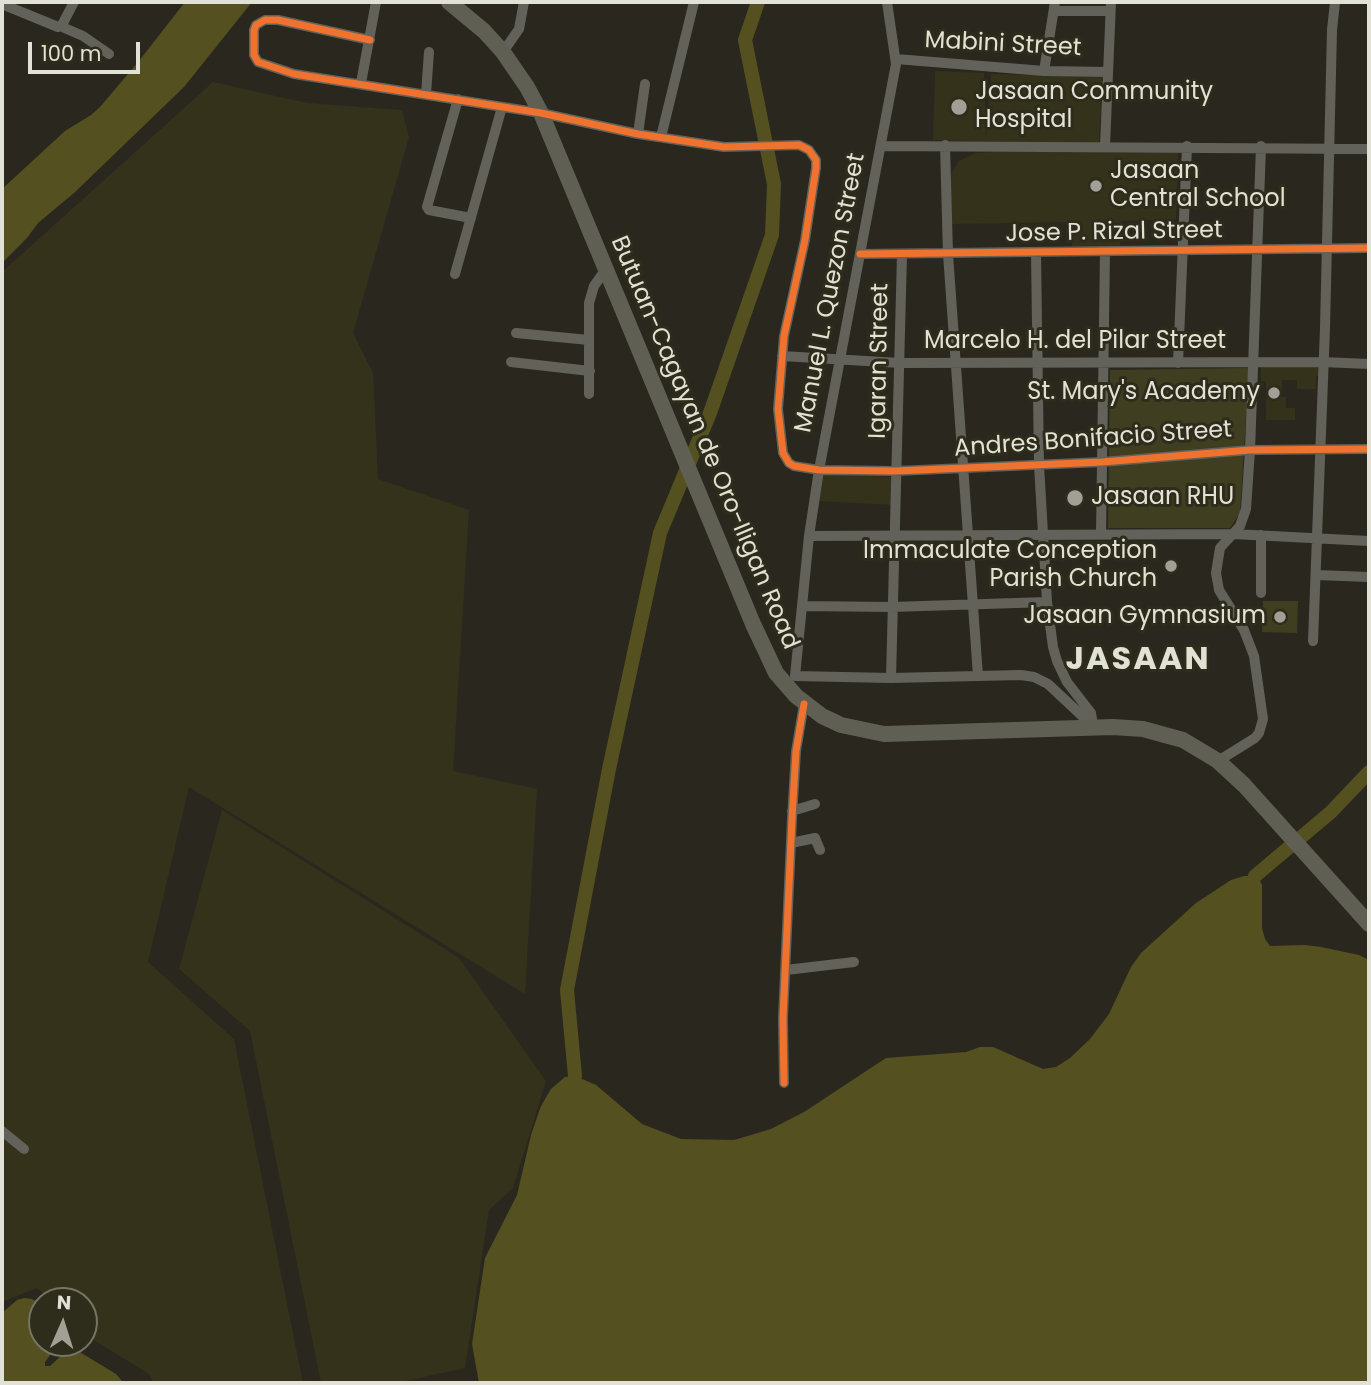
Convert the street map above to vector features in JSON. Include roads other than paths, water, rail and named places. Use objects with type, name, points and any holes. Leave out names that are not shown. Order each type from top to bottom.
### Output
[{"type":"highway","name":"Butuan-Cagayan de Oro-Iligan Road","points":[[455,4],[503,52],[541,113],[770,662],[790,680],[804,704],[841,725],[884,734],[1123,727],[1166,734],[1195,745],[1218,761],[1267,811],[1369,924]]},
{"type":"street","points":[[60,26],[74,2]]},
{"type":"street","points":[[361,83],[376,2]]},
{"type":"street","points":[[503,52],[519,29],[524,2]]},
{"type":"street","points":[[370,40],[273,19],[260,22],[254,30],[254,55],[258,62],[294,74],[541,113],[661,137],[694,2]]},
{"type":"street","name":"Manuel L. Quezon Street","points":[[790,680],[803,606],[809,536],[819,470],[896,60],[887,2]]},
{"type":"street","points":[[1313,641],[1335,2]]},
{"type":"street","points":[[2,4],[83,36],[109,54]]},
{"type":"street","points":[[1044,71],[1054,6],[1110,6],[1105,146]]},
{"type":"street","points":[[426,94],[429,52]]},
{"type":"street","name":"Mabini Street","points":[[896,60],[1044,71],[1108,72]]},
{"type":"street","points":[[638,134],[645,84]]},
{"type":"street","points":[[458,99],[427,207],[429,210],[471,218]]},
{"type":"street","points":[[455,274],[502,107]]},
{"type":"street","name":"Andres Bonifacio Street","points":[[661,137],[724,147],[805,147],[813,154],[816,168],[805,240],[784,336],[778,409],[783,453],[794,466],[819,470],[896,471],[1039,465],[1250,450],[1369,449]]},
{"type":"street","points":[[945,145],[948,254],[978,676]]},
{"type":"street","points":[[881,146],[1261,146],[1369,149]]},
{"type":"street","points":[[1178,363],[1186,146]]},
{"type":"street","points":[[1218,761],[1255,738],[1263,719],[1250,643],[1216,581],[1220,548],[1240,526],[1246,509],[1261,146]]},
{"type":"street","name":"Jose P. Rizal Street","points":[[860,254],[1369,248]]},
{"type":"street","points":[[1101,534],[1105,252]]},
{"type":"street","points":[[1036,253],[1039,465],[1046,602],[1057,661],[1068,682],[1091,713],[1093,726]]},
{"type":"street","name":"Igaran Street","points":[[891,678],[902,254]]},
{"type":"street","points":[[589,394],[589,303],[592,290],[606,269]]},
{"type":"street","points":[[516,333],[589,340]]},
{"type":"street","name":"Marcelo H. del Pilar Street","points":[[782,356],[900,363],[1369,364]]},
{"type":"street","points":[[511,362],[590,371]]},
{"type":"street","points":[[809,536],[1233,534],[1369,541]]},
{"type":"street","points":[[1261,535],[1261,593]]},
{"type":"street","points":[[1316,575],[1369,577]]},
{"type":"street","points":[[803,606],[892,607],[1046,602]]},
{"type":"street","points":[[790,680],[1021,675],[1034,677],[1048,684],[1093,726]]},
{"type":"street","points":[[784,1083],[783,1018],[792,811],[796,751],[804,704]]},
{"type":"street","points":[[1066,727],[1075,708]]},
{"type":"street","points":[[792,811],[816,804]]},
{"type":"street","points":[[791,843],[815,838],[820,850]]},
{"type":"street","points":[[786,970],[854,962]]},
{"type":"street","points":[[2,1131],[24,1149]]},
{"type":"waterway","points":[[575,1076],[567,990],[609,769],[660,533],[710,413],[772,235],[774,184],[745,40],[758,2]]},
{"type":"waterway","points":[[1255,876],[1331,812],[1369,772]]},
{"type":"place","name":"Jasaan Community Hospital","points":[[959,107]]},
{"type":"place","name":"Jasaan Central School","points":[[1096,186]]},
{"type":"place","name":"St. Mary's Academy","points":[[1274,393]]},
{"type":"place","name":"Jasaan RHU","points":[[1075,498]]},
{"type":"place","name":"Immaculate Conception Parish Church","points":[[1171,566]]},
{"type":"place","name":"Jasaan Gymnasium","points":[[1280,617]]},
{"type":"district","name":"JASAAN","points":[[1138,661]]}]
